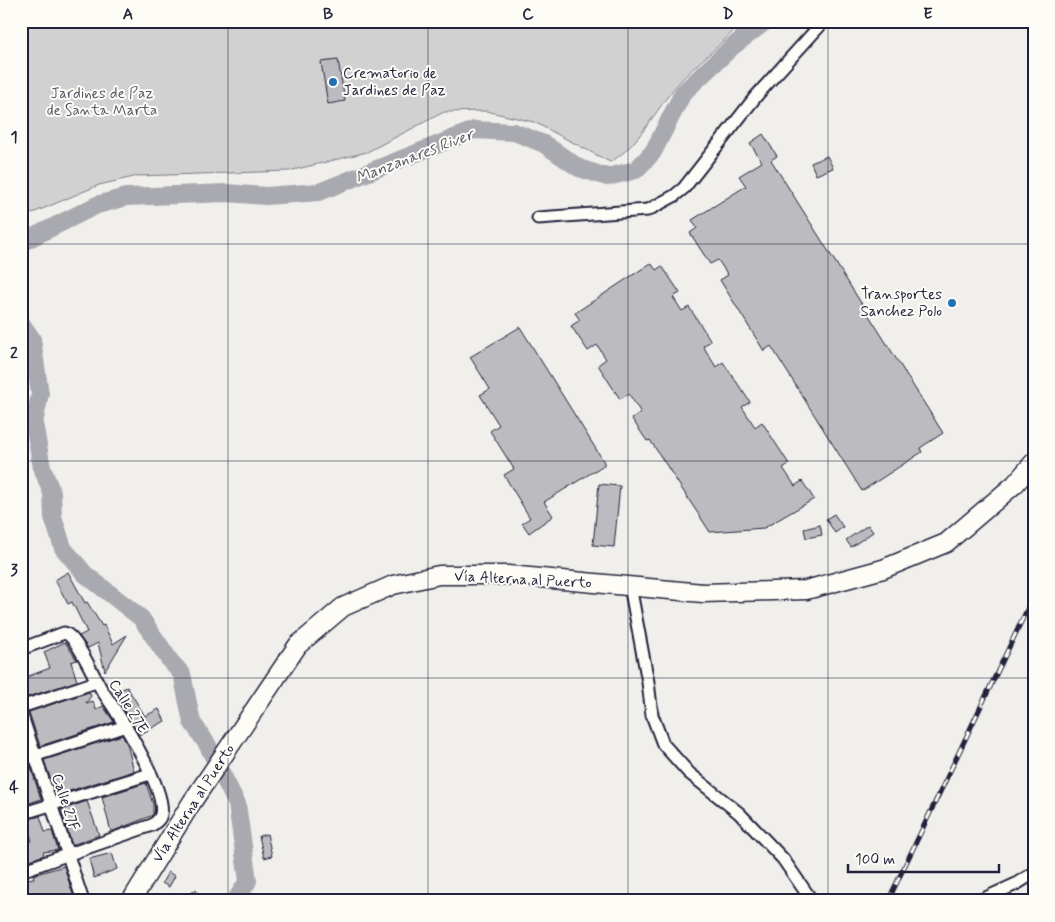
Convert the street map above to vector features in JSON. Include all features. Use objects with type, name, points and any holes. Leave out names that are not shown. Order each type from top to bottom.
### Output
[{"type":"main road","name":"Vía Alterna al Puerto","points":[[131,901],[192,802],[298,645],[343,607],[393,585],[439,575],[508,575],[703,593],[806,590],[883,570],[946,543],[1015,484],[1034,462]]},
{"type":"street","points":[[538,218],[648,210],[674,196],[684,188],[756,95],[824,21]]},
{"type":"street","points":[[630,586],[644,656],[652,715],[663,744],[689,773],[739,813],[783,859],[812,901]]},
{"type":"street","name":"Calle 27E","points":[[21,649],[64,633],[73,637],[96,682],[126,726],[158,792],[162,812],[159,819],[152,826],[21,871]]},
{"type":"street","points":[[21,706],[96,682]]},
{"type":"street","name":"Calle 27F","points":[[21,713],[52,805],[66,855],[83,901]]},
{"type":"street","points":[[21,760],[126,726]]},
{"type":"street","points":[[21,814],[150,774]]},
{"type":"street","points":[[979,901],[1016,884],[1034,872]]},
{"type":"green space","name":"Jardines de Paz de Santa Marta","points":[[21,21],[742,21],[727,38],[677,85],[630,147],[610,162],[534,122],[486,111],[444,112],[367,152],[289,171],[138,176],[99,185],[21,218]]},
{"type":"building","name":"Crematorio de Jardines de Paz","points":[[338,60],[345,101],[328,104],[321,62]]},
{"type":"building","points":[[763,134],[777,156],[771,160],[943,433],[920,448],[922,452],[862,491],[771,346],[764,351],[720,280],[728,275],[718,260],[710,264],[690,233],[697,228],[692,220],[746,186],[739,176],[762,162],[750,143]]},
{"type":"building","points":[[827,156],[833,168],[816,175],[811,163]]},
{"type":"building","points":[[651,263],[656,270],[662,266],[680,293],[673,297],[682,311],[689,307],[711,341],[703,346],[716,367],[723,362],[750,402],[742,407],[755,427],[762,422],[789,464],[783,468],[795,486],[802,481],[814,499],[764,528],[710,532],[650,440],[647,441],[632,419],[641,413],[629,394],[620,399],[598,365],[606,359],[597,345],[588,351],[571,326],[580,320],[575,313]]},
{"type":"building","points":[[520,327],[604,462],[604,465],[544,502],[553,516],[529,533],[522,523],[530,518],[504,475],[514,469],[490,431],[499,425],[480,395],[490,389],[470,357]]},
{"type":"building","points":[[599,484],[620,486],[614,547],[593,545]]},
{"type":"building","points":[[834,514],[843,527],[835,533],[826,519]]},
{"type":"building","points":[[820,525],[822,535],[806,538],[804,529]]},
{"type":"building","points":[[868,525],[873,532],[851,547],[846,540]]},
{"type":"building","points":[[68,572],[85,603],[87,602],[102,626],[104,625],[113,644],[127,635],[105,671],[98,643],[88,648],[79,636],[87,632],[72,602],[68,604],[55,580]]},
{"type":"building","points":[[65,642],[77,660],[71,662],[77,681],[21,699],[21,679],[50,668],[44,652]]},
{"type":"building","points":[[127,687],[145,716],[159,709],[165,721],[139,735],[116,698],[119,697],[115,692]]},
{"type":"building","points":[[89,692],[91,696],[86,703],[93,701],[96,710],[103,706],[114,722],[40,746],[29,712]]},
{"type":"building","points":[[122,735],[127,744],[134,771],[56,795],[44,760]]},
{"type":"building","points":[[30,765],[41,799],[21,806],[21,768]]},
{"type":"building","points":[[146,783],[153,804],[153,815],[111,832],[102,797]]},
{"type":"building","points":[[87,801],[99,835],[72,845],[61,810]]},
{"type":"building","points":[[40,816],[45,832],[52,831],[58,850],[43,852],[44,855],[25,862],[21,844],[32,841],[26,820]]},
{"type":"building","points":[[267,834],[272,856],[264,858],[259,836]]},
{"type":"building","points":[[112,853],[117,869],[94,878],[89,859]]},
{"type":"building","points":[[64,866],[75,901],[39,901],[38,895],[22,900],[21,880],[34,878],[33,875]]},
{"type":"building","points":[[168,872],[175,876],[169,887],[162,883]]},
{"type":"building","points":[[196,890],[201,901],[174,901],[191,893]]},
{"type":"waterway","name":"Manzanares River","points":[[21,243],[97,205],[126,197],[227,193],[266,196],[319,192],[474,130],[514,132],[544,144],[579,168],[607,177],[636,170],[653,152],[683,93],[733,46],[766,21]]},
{"type":"waterway","name":"Manzanares River","points":[[21,323],[32,339],[40,394],[34,423],[42,468],[52,493],[53,517],[63,548],[85,574],[141,618],[171,662],[182,674],[192,722],[207,744],[237,804],[248,881],[235,901]]},
{"type":"railway","points":[[888,901],[1034,595]]},
{"type":"place","name":"Crematorio de Jardines de Paz","points":[[333,82]]},
{"type":"place","name":"Transportes Sanchez Polo","points":[[952,303]]}]
